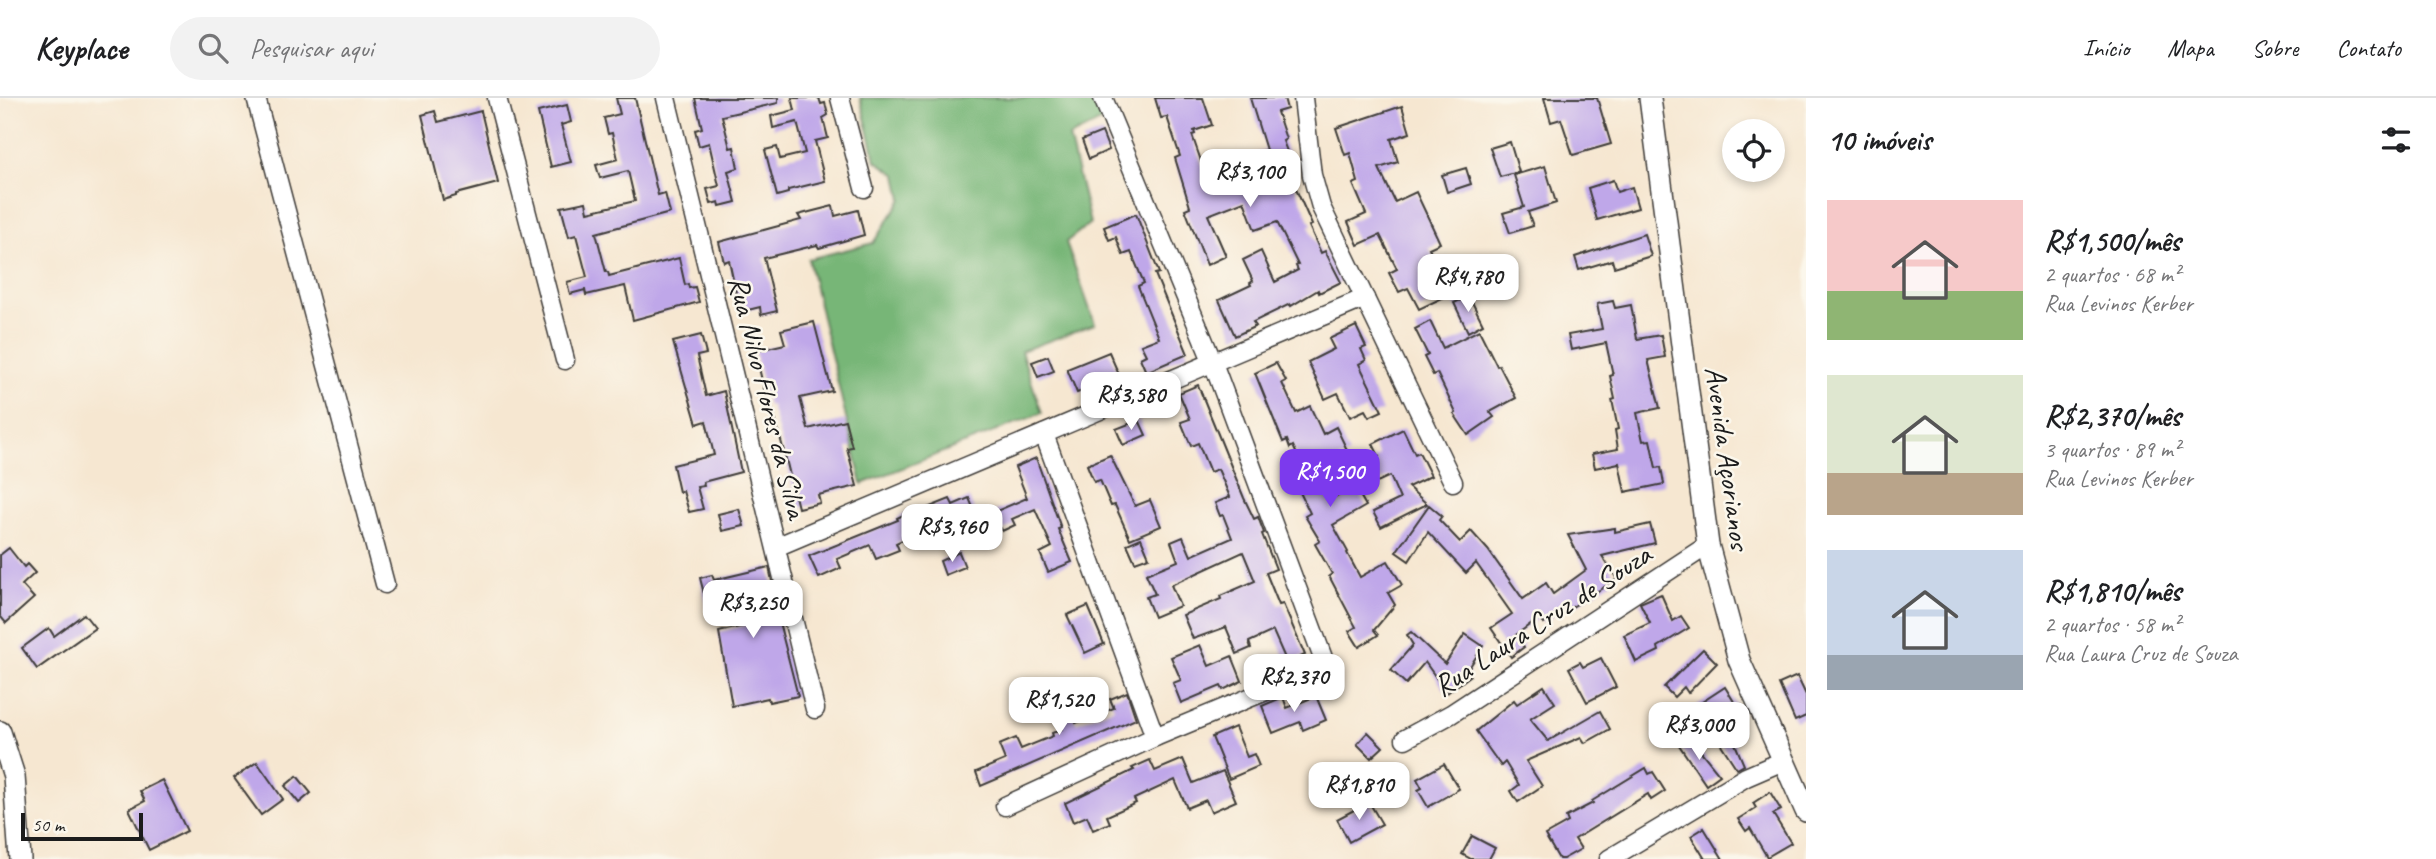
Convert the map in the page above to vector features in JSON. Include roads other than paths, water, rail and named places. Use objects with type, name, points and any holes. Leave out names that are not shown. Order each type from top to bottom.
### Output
[{"type":"street","points":[[256,98],[385,584]]},
{"type":"street","points":[[497,98],[565,360]]},
{"type":"street","name":"Rua Nilvo Flores da Silva","points":[[666,98],[815,709]]},
{"type":"street","points":[[840,98],[864,188]]},
{"type":"street","points":[[1005,806],[1155,737],[1326,666],[1213,363],[1102,98]]},
{"type":"street","points":[[1303,98],[1311,175],[1321,207],[1453,482]]},
{"type":"street","name":"Avenida Açorianos","points":[[1650,98],[1708,545],[1739,660],[1806,811]]},
{"type":"street","points":[[776,547],[1365,298]]},
{"type":"street","points":[[1044,434],[1155,737]]},
{"type":"street","name":"Rua Laura Cruz de Souza","points":[[1405,739],[1451,714],[1708,545]]},
{"type":"street","points":[[0,732],[14,776],[20,859]]},
{"type":"street","points":[[1609,859],[1746,777],[1783,761]]}]
